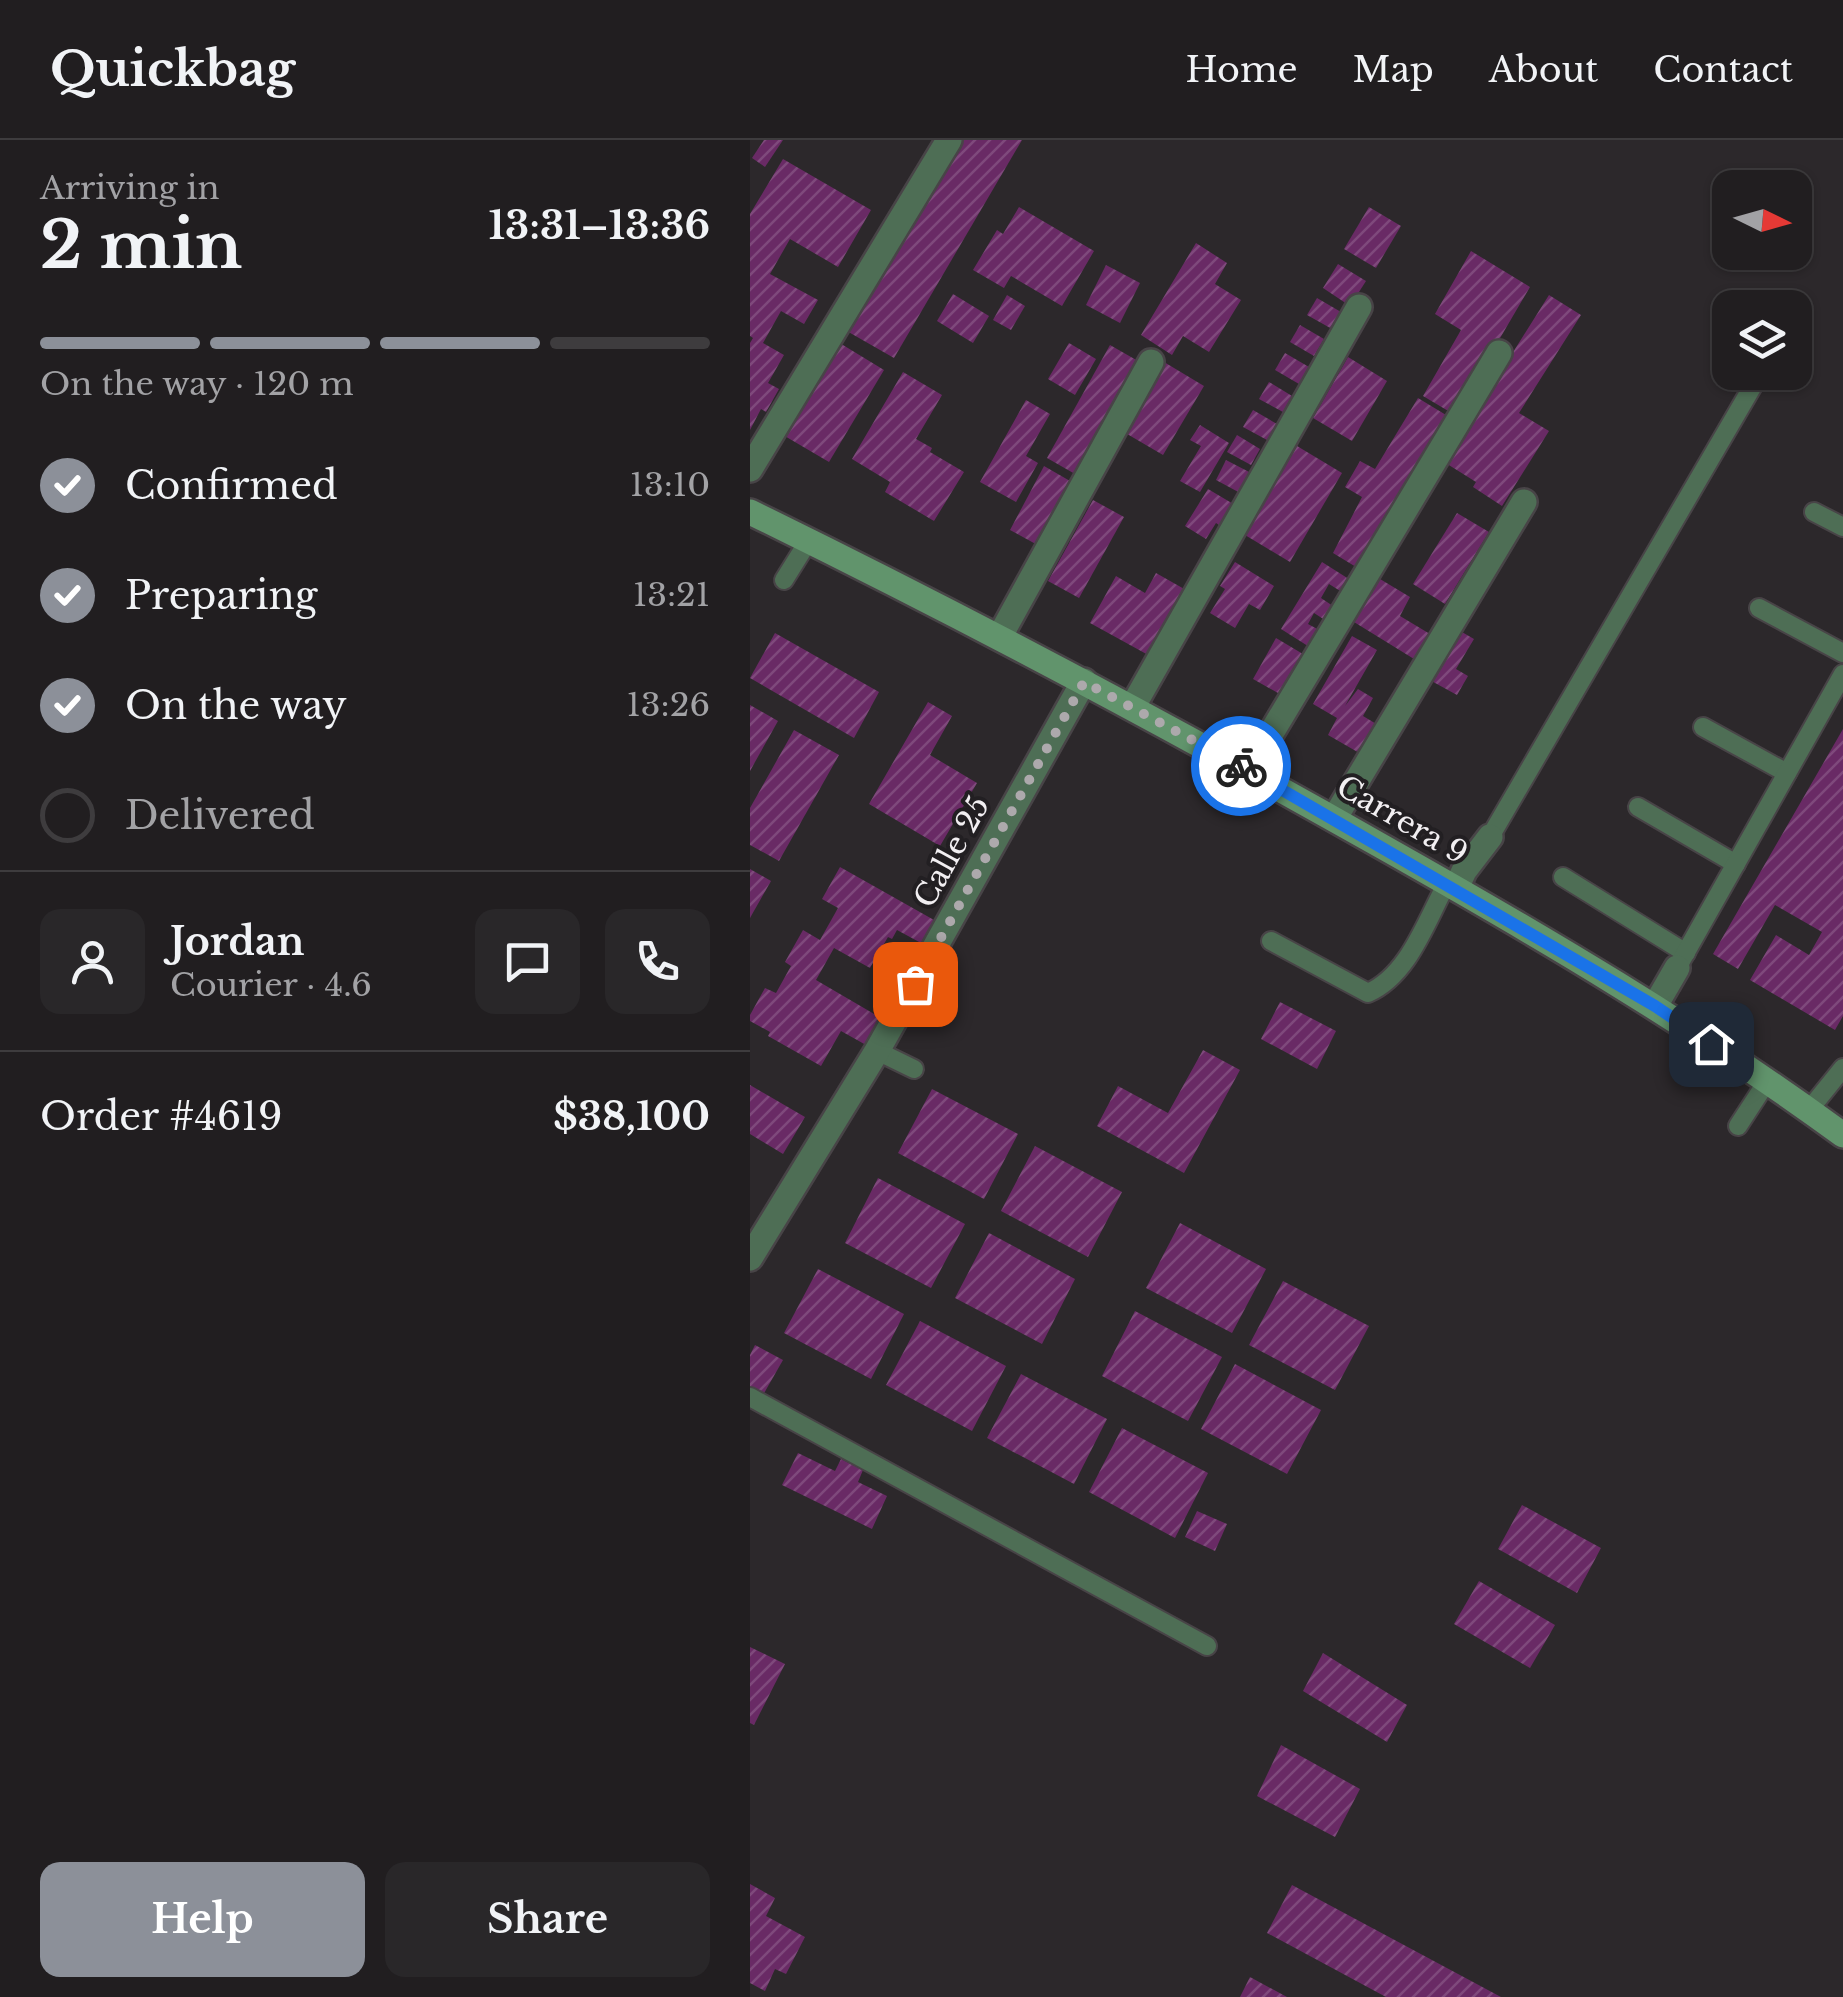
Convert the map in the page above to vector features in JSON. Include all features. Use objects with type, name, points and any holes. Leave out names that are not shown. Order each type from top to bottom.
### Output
[{"type":"main road","name":"Carrera 9","points":[[750,512],[1000,636],[1250,770],[1655,1006],[1843,1136]]},
{"type":"street","points":[[750,469],[949,140]]},
{"type":"street","points":[[1133,706],[1359,308]]},
{"type":"street","points":[[1250,770],[1499,353]]},
{"type":"street","points":[[1000,636],[1151,362]]},
{"type":"street","points":[[1334,819],[1524,502]]},
{"type":"street","name":"Calle 25","points":[[750,1258],[877,1051],[1084,682]]},
{"type":"street","points":[[1452,886],[1490,837]]},
{"type":"street","points":[[1655,1006],[1682,961]]},
{"type":"lane","points":[[1490,837],[1751,390]]},
{"type":"lane","points":[[1814,512],[1843,527]]},
{"type":"lane","points":[[784,580],[809,540]]},
{"type":"lane","points":[[1758,608],[1843,653]]},
{"type":"lane","points":[[1563,877],[1682,961],[1843,674]]},
{"type":"lane","points":[[1703,727],[1787,773]]},
{"type":"lane","points":[[1638,807],[1736,864]]},
{"type":"lane","points":[[1271,941],[1368,993],[1386,985],[1403,964],[1452,886]]},
{"type":"lane","points":[[877,1051],[914,1068]]},
{"type":"lane","points":[[1809,1110],[1843,1068]]},
{"type":"lane","points":[[1738,1126],[1766,1084]]},
{"type":"lane","points":[[750,1397],[1208,1646]]},
{"type":"building","points":[[764,140],[783,140],[765,167],[752,158]]},
{"type":"building","points":[[956,140],[1022,140],[894,358],[845,330]]},
{"type":"building","points":[[783,159],[871,210],[838,267],[790,239],[770,274],[818,300],[804,324],[781,311],[763,343],[784,355],[768,383],[779,389],[766,412],[761,409],[750,430],[750,214]]},
{"type":"building","points":[[1019,207],[1094,251],[1062,306],[1011,276],[1004,288],[973,270],[997,230],[1003,234]]},
{"type":"building","points":[[1369,207],[1401,226],[1376,268],[1344,249]]},
{"type":"building","points":[[1196,243],[1227,263],[1215,284],[1241,300],[1209,352],[1183,336],[1172,355],[1141,335]]},
{"type":"building","points":[[1471,251],[1530,287],[1455,415],[1423,396],[1461,330],[1435,314]]},
{"type":"building","points":[[1338,264],[1366,281],[1350,306],[1323,288]]},
{"type":"building","points":[[1106,265],[1140,283],[1120,323],[1086,305]]},
{"type":"building","points":[[953,294],[989,316],[973,343],[937,321]]},
{"type":"building","points":[[1007,295],[1025,306],[1011,330],[993,320]]},
{"type":"building","points":[[1549,295],[1581,315],[1519,413],[1549,431],[1502,506],[1473,487],[1476,482],[1444,462]]},
{"type":"building","points":[[1317,298],[1341,312],[1332,329],[1307,315]]},
{"type":"building","points":[[1300,325],[1324,339],[1314,356],[1290,342]]},
{"type":"building","points":[[838,342],[884,370],[829,462],[783,435]]},
{"type":"building","points":[[1069,343],[1096,359],[1075,395],[1048,379]]},
{"type":"building","points":[[1110,345],[1145,365],[1082,478],[1047,458]]},
{"type":"building","points":[[1285,353],[1309,367],[1299,384],[1275,370]]},
{"type":"building","points":[[1348,357],[1387,381],[1352,441],[1313,418]]},
{"type":"building","points":[[1164,362],[1204,386],[1163,455],[1122,431]]},
{"type":"building","points":[[903,372],[942,395],[916,439],[964,472],[934,521],[885,492],[890,482],[852,459]]},
{"type":"building","points":[[1269,382],[1292,396],[1283,412],[1259,399]]},
{"type":"building","points":[[1418,398],[1451,418],[1361,570],[1333,553],[1362,497],[1345,487],[1360,461],[1375,469]]},
{"type":"building","points":[[1026,400],[1050,414],[1026,456],[1038,463],[1016,502],[980,482]]},
{"type":"building","points":[[1253,410],[1277,424],[1267,440],[1243,427]]},
{"type":"building","points":[[1200,425],[1229,443],[1200,492],[1180,481],[1201,446],[1190,440]]},
{"type":"building","points":[[1237,435],[1260,449],[1251,465],[1227,452]]},
{"type":"building","points":[[1297,446],[1342,473],[1290,562],[1245,535]]},
{"type":"building","points":[[1226,460],[1253,474],[1242,494],[1216,480]]},
{"type":"building","points":[[1044,466],[1077,485],[1043,548],[1010,530]]},
{"type":"building","points":[[1208,489],[1235,505],[1222,527],[1216,523],[1206,539],[1185,526]]},
{"type":"building","points":[[1093,500],[1124,517],[1079,598],[1048,581]]},
{"type":"building","points":[[1457,513],[1489,532],[1445,604],[1413,584]]},
{"type":"building","points":[[1235,562],[1274,586],[1260,610],[1249,604],[1235,628],[1210,613]]},
{"type":"building","points":[[1322,562],[1352,581],[1345,594],[1329,584],[1321,598],[1336,608],[1328,622],[1314,613],[1308,624],[1321,631],[1311,648],[1281,629]]},
{"type":"building","points":[[1156,573],[1186,590],[1150,656],[1090,623],[1116,576],[1145,593]]},
{"type":"building","points":[[1380,579],[1410,597],[1400,616],[1430,634],[1414,659],[1354,622]]},
{"type":"building","points":[[1455,628],[1474,639],[1456,669],[1468,676],[1457,695],[1426,678]]},
{"type":"building","points":[[775,633],[879,692],[854,738],[750,678]]},
{"type":"building","points":[[1352,636],[1377,650],[1345,706],[1358,689],[1373,698],[1363,716],[1378,725],[1361,754],[1328,735],[1337,718],[1313,704]]},
{"type":"building","points":[[1276,638],[1308,657],[1285,697],[1253,679]]},
{"type":"building","points":[[928,702],[952,716],[930,755],[977,783],[940,846],[869,804]]},
{"type":"building","points":[[750,705],[778,721],[750,771]]},
{"type":"building","points":[[1843,729],[1843,1016],[1835,1030],[1750,980],[1776,935],[1809,955],[1822,932],[1775,905],[1738,969],[1713,954]]},
{"type":"building","points":[[794,730],[839,755],[779,861],[750,845],[750,808]]},
{"type":"building","points":[[840,867],[934,920],[921,943],[897,930],[892,939],[888,937],[870,968],[834,948],[816,980],[881,1018],[866,1045],[841,1031],[821,1066],[768,1036],[770,1032],[750,1021],[750,1015],[765,988],[776,993],[791,966],[785,962],[803,930],[820,940],[838,908],[822,899]]},
{"type":"building","points":[[750,869],[771,881],[750,918]]},
{"type":"building","points":[[1280,1002],[1336,1031],[1317,1069],[1261,1039]]},
{"type":"building","points":[[1203,1050],[1240,1070],[1184,1173],[1097,1126],[1118,1086],[1168,1113]]},
{"type":"building","points":[[750,1085],[805,1117],[783,1154],[750,1134]]},
{"type":"building","points":[[932,1089],[1018,1134],[984,1199],[898,1153]]},
{"type":"building","points":[[1035,1146],[1122,1192],[1088,1257],[1001,1211]]},
{"type":"building","points":[[878,1178],[965,1224],[931,1288],[845,1243]]},
{"type":"building","points":[[1180,1223],[1266,1269],[1232,1333],[1146,1288]]},
{"type":"building","points":[[989,1233],[1075,1279],[1042,1344],[955,1298]]},
{"type":"building","points":[[818,1269],[904,1314],[871,1379],[784,1333]]},
{"type":"building","points":[[1283,1281],[1369,1326],[1335,1390],[1249,1345]]},
{"type":"building","points":[[1135,1311],[1222,1357],[1188,1421],[1102,1376]]},
{"type":"building","points":[[920,1321],[1006,1366],[972,1431],[886,1385]]},
{"type":"building","points":[[755,1345],[783,1360],[763,1395],[750,1387],[750,1355]]},
{"type":"building","points":[[1235,1364],[1321,1410],[1287,1474],[1201,1429]]},
{"type":"building","points":[[1021,1374],[1107,1419],[1074,1484],[987,1438]]},
{"type":"building","points":[[1122,1428],[1208,1473],[1175,1538],[1089,1492]]},
{"type":"building","points":[[798,1453],[835,1471],[841,1459],[863,1470],[858,1482],[887,1496],[872,1529],[782,1485]]},
{"type":"building","points":[[1522,1505],[1601,1548],[1577,1593],[1498,1549]]},
{"type":"building","points":[[1197,1511],[1227,1524],[1215,1551],[1185,1537]]},
{"type":"building","points":[[1479,1581],[1555,1625],[1530,1668],[1454,1624]]},
{"type":"building","points":[[750,1647],[785,1664],[754,1725],[750,1723]]},
{"type":"building","points":[[1323,1653],[1407,1705],[1387,1742],[1303,1691]]},
{"type":"building","points":[[1281,1745],[1360,1789],[1335,1837],[1257,1796]]},
{"type":"building","points":[[750,1884],[775,1898],[766,1916],[805,1937],[786,1974],[775,1969],[765,1991],[750,1983]]},
{"type":"building","points":[[1292,1885],[1501,1997],[1386,1997],[1267,1933]]},
{"type":"building","points":[[1250,1977],[1287,1997],[1240,1997]]},
{"type":"way so far","points":[[915,984],[1084,682],[1241,766]]},
{"type":"route","points":[[1241,766],[1456,888],[1655,1006],[1711,1044]]}]
